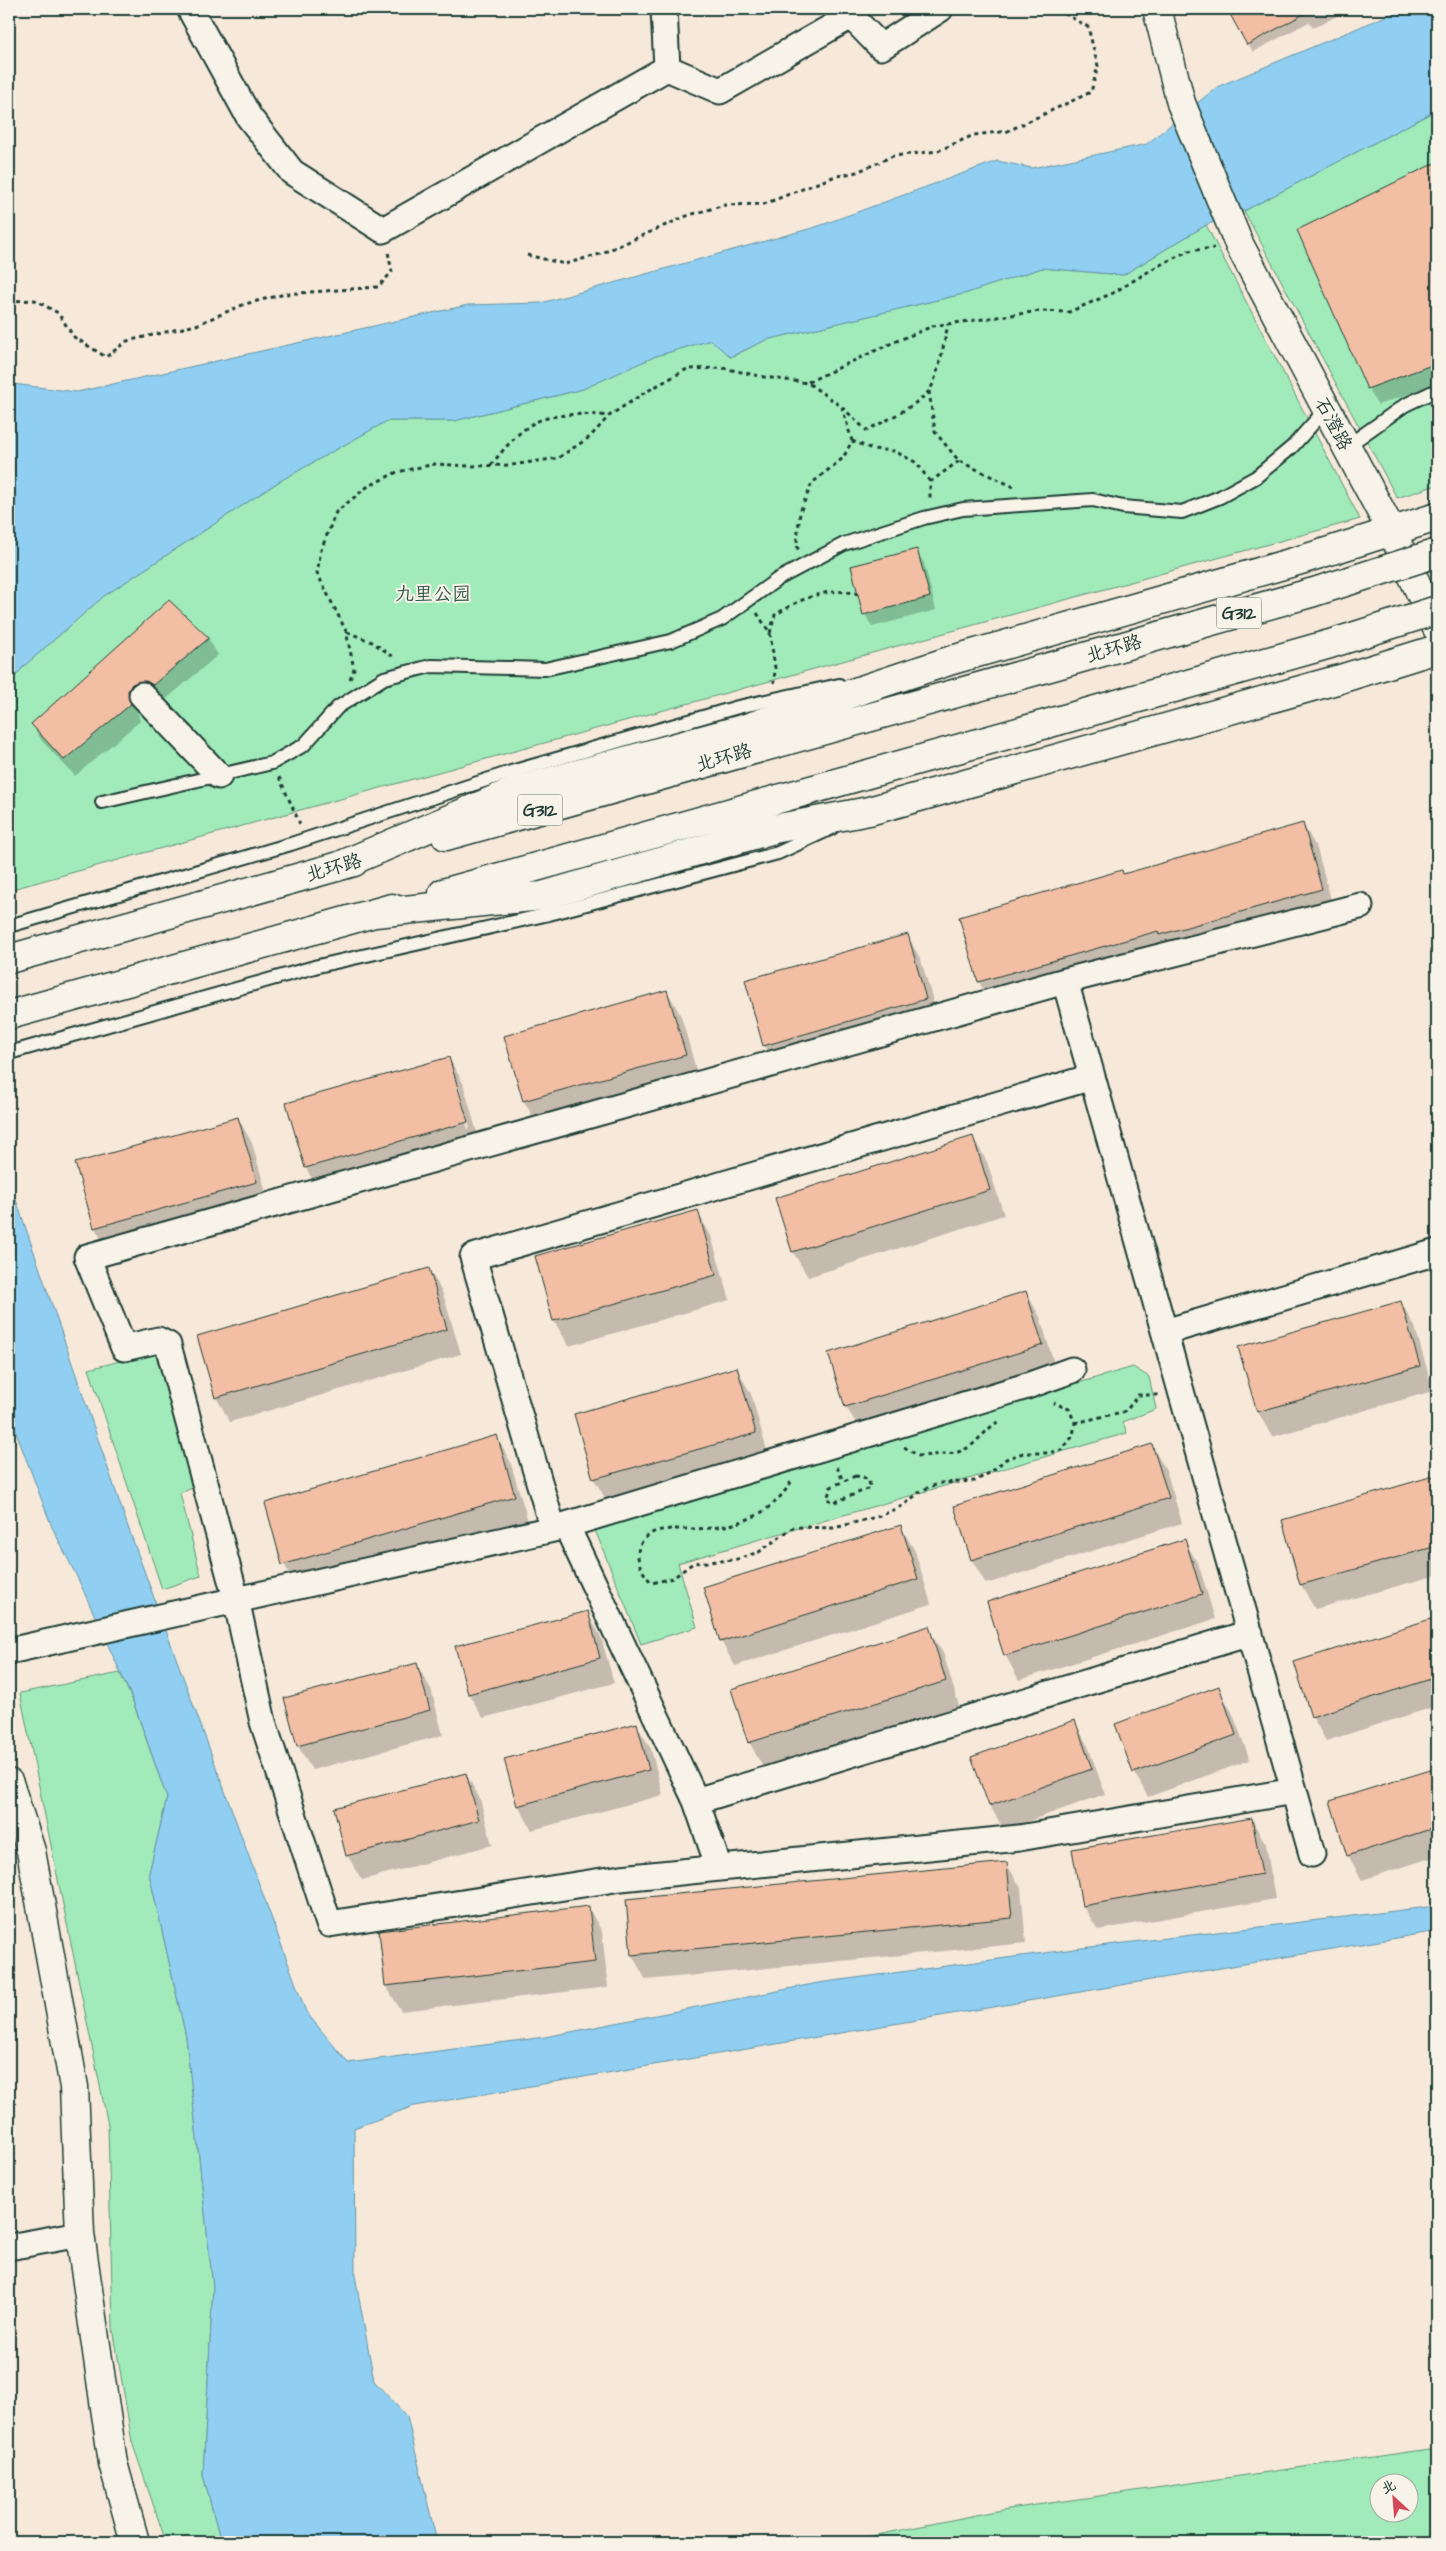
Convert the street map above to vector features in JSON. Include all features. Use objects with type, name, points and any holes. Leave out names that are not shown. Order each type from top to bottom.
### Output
[{"type":"main road","name":"石澄路","points":[[1157,9],[1181,103],[1239,244],[1325,410],[1392,532],[1437,628]]},
{"type":"main road","points":[[337,867],[516,791],[746,728],[952,660],[1304,559],[1437,517]]},
{"type":"main road","name":"北环路","points":[[9,959],[1039,670],[1314,592],[1437,554]]},
{"type":"main road","points":[[9,1016],[1330,644],[1437,610]]},
{"type":"main road","points":[[375,913],[542,896],[774,829],[869,811],[1340,679],[1437,648]]},
{"type":"main road","points":[[9,1783],[31,1851],[74,2087],[80,2234],[113,2463],[135,2542]]},
{"type":"street","points":[[190,9],[249,117],[292,172],[383,230],[667,68]]},
{"type":"street","points":[[664,9],[667,68]]},
{"type":"street","points":[[667,68],[720,91],[851,16],[881,47],[940,9]]},
{"type":"street","points":[[142,695],[219,776]]},
{"type":"street","points":[[1294,1791],[1019,1838],[621,1878],[329,1924],[263,1722],[236,1599],[168,1345],[158,1340],[124,1348],[87,1258],[1065,981],[1360,906]]},
{"type":"street","points":[[1065,981],[1312,1854]]},
{"type":"street","points":[[719,1868],[696,1801],[559,1527],[473,1257],[1092,1077]]},
{"type":"street","points":[[1165,1332],[1437,1252]]},
{"type":"street","points":[[9,1651],[559,1527],[878,1432],[1028,1386],[1072,1370]]},
{"type":"street","points":[[696,1801],[1250,1633]]},
{"type":"street","points":[[9,2247],[80,2234]]},
{"type":"lane","points":[[1346,447],[1405,405],[1437,390]]},
{"type":"lane","points":[[102,802],[272,763],[304,745],[338,707],[384,678],[431,666],[544,669],[671,641],[722,619],[800,567],[844,544],[924,518],[963,510],[1093,500],[1123,507],[1182,512],[1220,497],[1256,477],[1292,446],[1325,410]]},
{"type":"lane","name":"北环路","points":[[9,926],[307,838],[511,772],[738,707],[952,660]]},
{"type":"lane","points":[[9,1053],[318,966],[549,914],[778,853],[869,811]]},
{"type":"path","points":[[527,255],[565,264],[600,254],[689,215],[725,205],[764,204],[833,177],[857,172],[893,156],[938,151],[974,135],[1008,131],[1091,92],[1098,66],[1088,27],[1056,9]]},
{"type":"path","points":[[9,301],[34,300],[58,313],[74,337],[106,357],[127,341],[196,325],[245,304],[285,294],[378,287],[392,272],[383,230]]},
{"type":"path","points":[[808,383],[892,343],[933,326],[1040,311],[1069,312],[1113,293],[1188,251],[1239,244]]},
{"type":"path","points":[[948,324],[944,346],[929,391],[935,432],[959,461],[1007,485],[1023,490]]},
{"type":"path","points":[[338,707],[354,669],[346,631],[331,606],[316,573],[321,550],[336,512],[367,487],[397,472],[435,464],[490,465],[558,458],[590,438],[609,416],[644,392],[687,369],[722,368],[764,377],[808,383],[842,407],[866,430],[889,420],[929,391]]},
{"type":"path","points":[[800,567],[797,540],[800,512],[812,482],[843,458],[852,441],[842,407]]},
{"type":"path","points":[[490,465],[511,441],[533,423],[588,413],[609,416]]},
{"type":"path","points":[[852,441],[872,449],[894,451],[917,463],[930,482],[930,496],[924,518]]},
{"type":"path","points":[[930,482],[959,461]]},
{"type":"path","points":[[773,699],[775,668],[770,633],[775,615],[801,599],[845,591],[858,594]]},
{"type":"path","points":[[748,600],[770,633]]},
{"type":"path","points":[[346,631],[372,642],[400,662],[418,669]]},
{"type":"path","points":[[272,763],[307,838]]},
{"type":"path","points":[[1075,1423],[1126,1411],[1138,1395],[1182,1394]]},
{"type":"path","points":[[791,1457],[794,1470],[793,1476],[779,1501],[763,1512],[736,1525],[716,1528],[671,1529],[651,1533],[640,1544],[637,1558],[642,1573],[652,1583],[673,1578],[693,1563],[734,1560],[759,1552],[794,1527],[834,1528],[880,1516],[904,1505],[922,1490],[941,1483],[975,1481],[991,1472],[1006,1459],[1022,1453],[1048,1453],[1062,1450],[1073,1436],[1075,1423],[1069,1409],[1057,1403],[1050,1403]]},
{"type":"path","points":[[878,1432],[889,1441],[919,1456],[956,1453],[970,1447],[994,1424],[1003,1420]]},
{"type":"path","points":[[855,1476],[863,1477],[869,1481],[870,1488],[836,1502],[827,1499],[831,1487],[855,1476]]},
{"type":"green space","points":[[1437,110],[1437,485],[1397,498],[1244,211]]},
{"type":"green space","name":"九里公园","points":[[1206,225],[1360,519],[9,890],[9,684],[23,667],[104,596],[280,481],[387,421],[454,421],[583,389],[656,356],[711,340],[731,357],[766,340],[967,293],[1042,268],[1123,275]]},
{"type":"green space","points":[[155,1352],[195,1487],[180,1493],[201,1576],[162,1589],[89,1369]]},
{"type":"green space","points":[[1133,1367],[1149,1377],[1156,1409],[1123,1422],[1127,1433],[678,1563],[697,1627],[641,1644],[593,1525]]},
{"type":"green space","points":[[120,1673],[132,1699],[167,1798],[149,1873],[186,2037],[213,2287],[203,2475],[221,2542],[166,2542],[132,2442],[113,2328],[108,2125],[20,1693]]},
{"type":"green space","points":[[1437,2448],[1437,2542],[842,2542],[1001,2510]]},
{"type":"water","points":[[1403,9],[1437,9],[1437,110],[1244,211],[1206,225],[1123,275],[1042,268],[967,293],[766,340],[730,357],[711,340],[656,356],[583,389],[454,421],[387,421],[280,481],[104,596],[23,667],[9,684],[9,381],[13,384],[77,392],[468,305],[541,303],[816,227],[997,161],[1032,168],[1147,144],[1217,87]]},
{"type":"water","points":[[9,1179],[128,1527],[306,2012],[348,2063],[545,2037],[818,1983],[1082,1948],[1437,1906],[1437,1931],[414,2106],[354,2128],[355,2275],[374,2381],[407,2417],[437,2542],[221,2542],[203,2475],[213,2287],[186,2037],[149,1873],[167,1798],[132,1698],[79,1581],[52,1527],[9,1414]]},
{"type":"building","points":[[1227,9],[1313,9],[1247,45]]},
{"type":"building","points":[[1437,162],[1437,363],[1367,389],[1297,230]]},
{"type":"building","points":[[917,549],[930,597],[863,615],[851,566]]},
{"type":"building","points":[[169,600],[209,638],[153,685],[146,681],[132,684],[128,691],[131,704],[64,760],[31,724]]},
{"type":"building","points":[[1303,823],[1322,889],[1159,935],[1158,931],[978,982],[959,917],[1122,870],[1123,874]]},
{"type":"building","points":[[908,934],[926,999],[763,1046],[745,980]]},
{"type":"building","points":[[667,990],[686,1055],[523,1101],[504,1036]]},
{"type":"building","points":[[449,1057],[468,1122],[305,1168],[286,1103]]},
{"type":"building","points":[[238,1117],[257,1182],[94,1228],[75,1163]]},
{"type":"building","points":[[973,1136],[990,1190],[792,1252],[775,1198]]},
{"type":"building","points":[[698,1210],[716,1275],[553,1321],[535,1256]]},
{"type":"building","points":[[429,1268],[447,1329],[215,1398],[197,1336]]},
{"type":"building","points":[[1026,1291],[1043,1345],[845,1407],[828,1353]]},
{"type":"building","points":[[1401,1301],[1420,1366],[1257,1412],[1238,1347]]},
{"type":"building","points":[[737,1367],[756,1433],[593,1479],[574,1414]]},
{"type":"building","points":[[497,1435],[515,1496],[282,1565],[265,1503]]},
{"type":"building","points":[[1152,1444],[1169,1498],[971,1560],[954,1506]]},
{"type":"building","points":[[1437,1475],[1437,1546],[1300,1585],[1282,1520]]},
{"type":"building","points":[[901,1525],[918,1579],[720,1642],[703,1587]]},
{"type":"building","points":[[1185,1539],[1202,1594],[1004,1656],[987,1602]]},
{"type":"building","points":[[588,1611],[600,1658],[468,1694],[455,1646]]},
{"type":"building","points":[[1437,1617],[1437,1677],[1311,1717],[1294,1662]]},
{"type":"building","points":[[929,1626],[946,1681],[748,1743],[731,1689]]},
{"type":"building","points":[[417,1663],[430,1710],[297,1746],[284,1698]]},
{"type":"building","points":[[1219,1686],[1236,1735],[1133,1773],[1115,1724]]},
{"type":"building","points":[[1075,1720],[1092,1769],[989,1806],[971,1757]]},
{"type":"building","points":[[637,1723],[649,1770],[517,1806],[504,1759]]},
{"type":"building","points":[[1437,1768],[1437,1827],[1347,1856],[1330,1801]]},
{"type":"building","points":[[466,1773],[479,1820],[346,1856],[334,1808]]},
{"type":"building","points":[[1252,1818],[1262,1874],[1082,1906],[1072,1849]]},
{"type":"building","points":[[1007,1862],[1012,1918],[631,1955],[626,1899]]},
{"type":"building","points":[[589,1906],[595,1962],[385,1986],[379,1931]]}]
